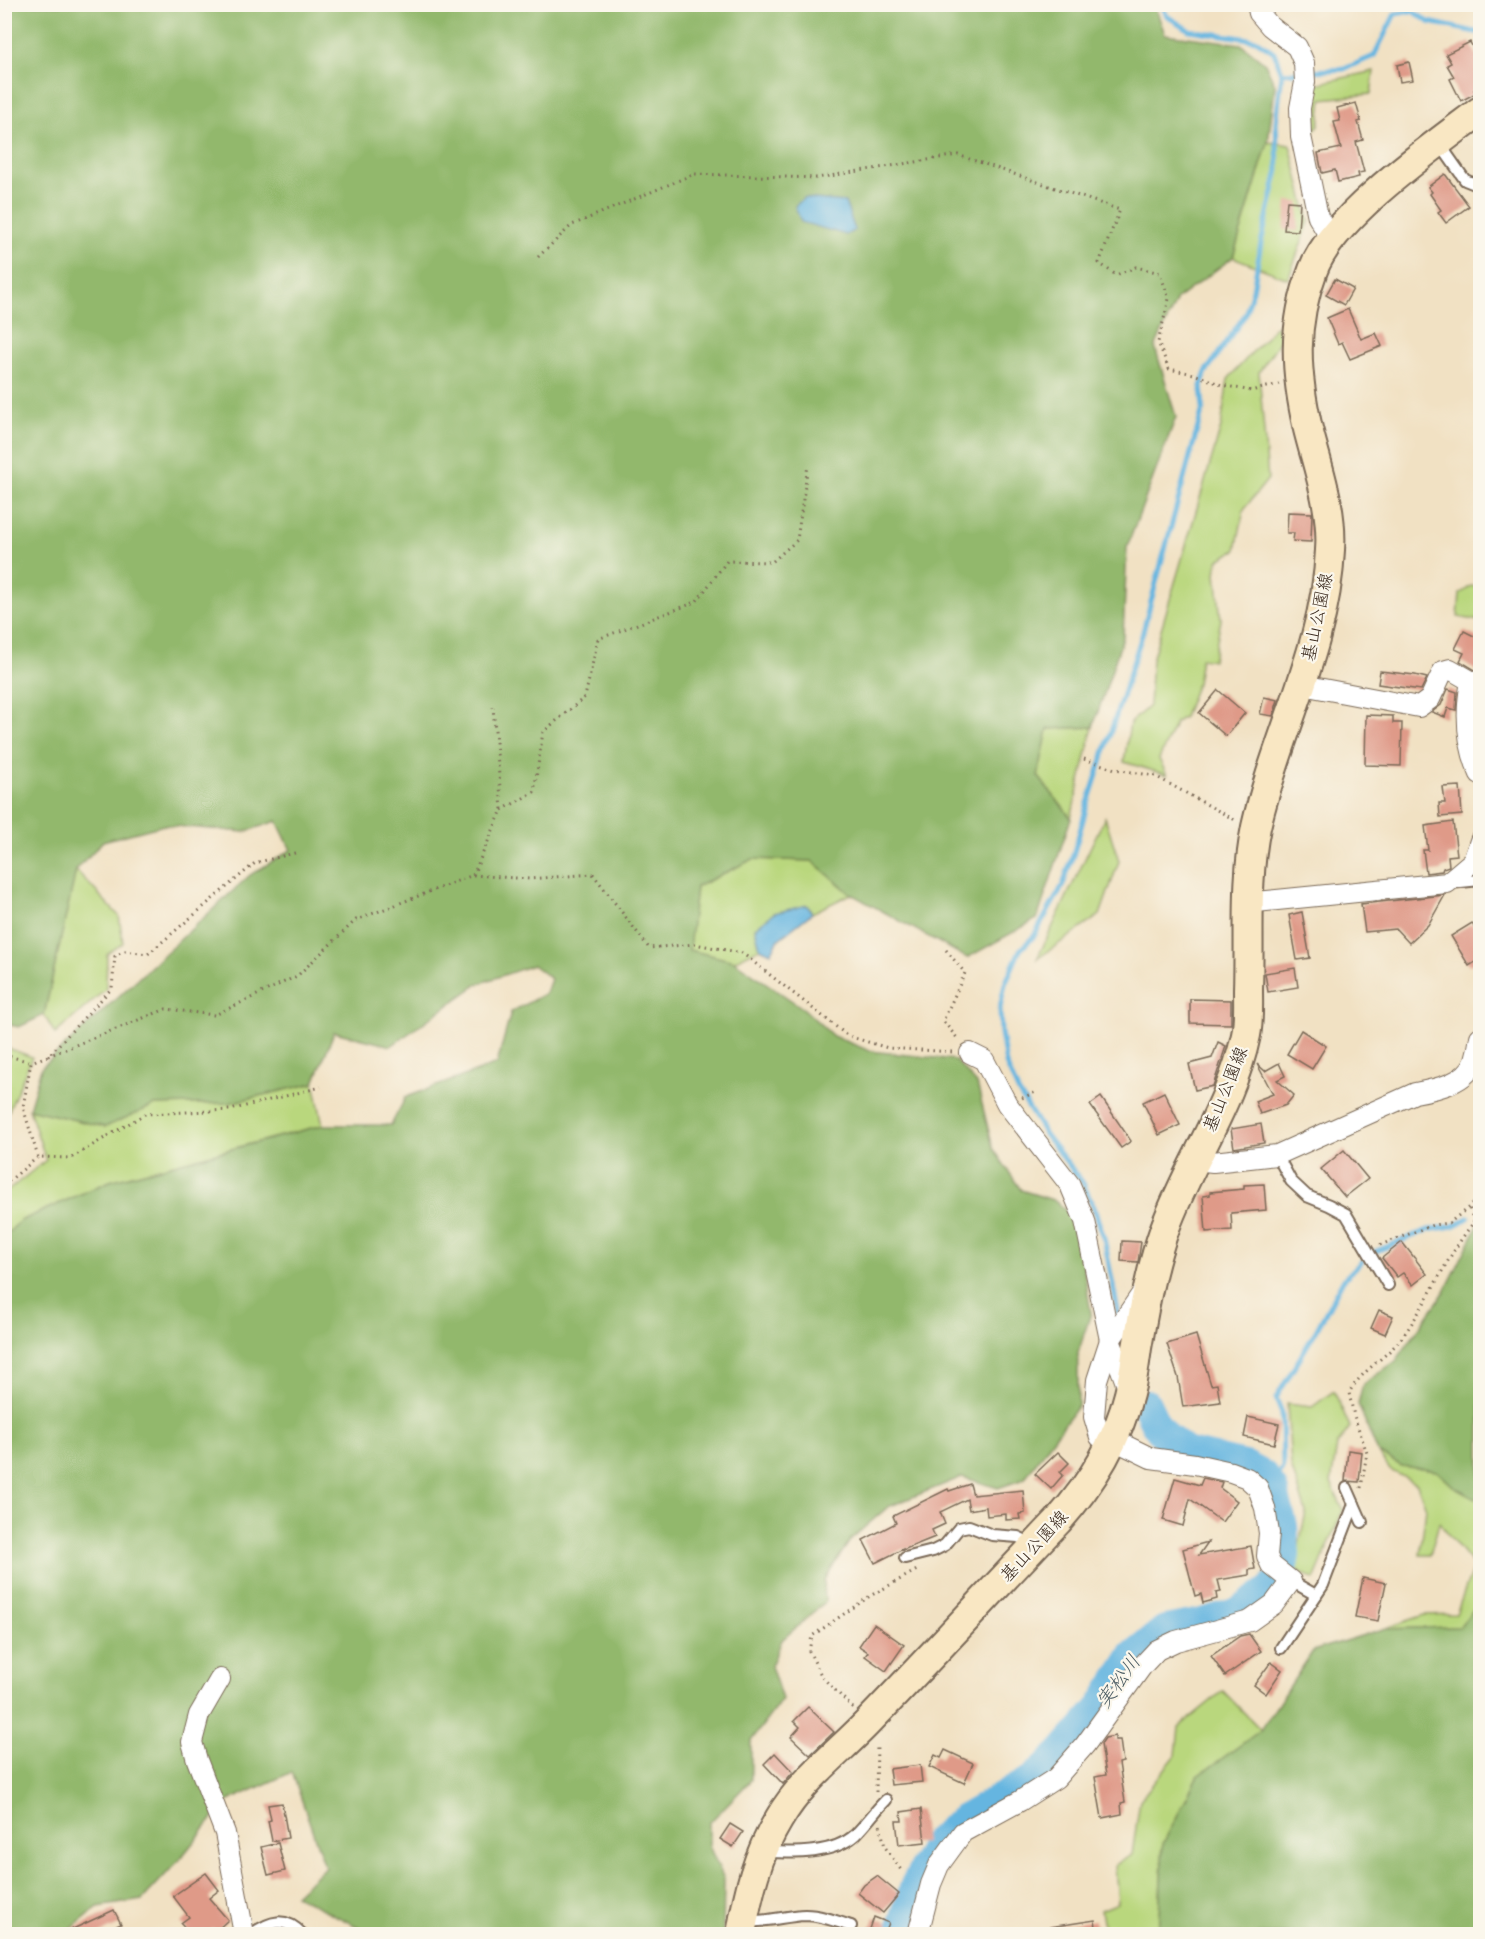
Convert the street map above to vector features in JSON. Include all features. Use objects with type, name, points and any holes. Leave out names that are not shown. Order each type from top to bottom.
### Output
[{"type":"main road","name":"基山公園線","points":[[743,1928],[753,1876],[761,1852],[780,1817],[807,1780],[869,1722],[1081,1496],[1114,1440],[1130,1393],[1149,1284],[1166,1224],[1194,1160],[1221,1108],[1236,1071],[1247,1032],[1248,903],[1255,831],[1267,785],[1302,685],[1323,605],[1331,549],[1326,495],[1298,379],[1296,340],[1302,302],[1315,264],[1331,239],[1371,199],[1480,111]]},
{"type":"street","points":[[1257,4],[1259,13],[1270,26],[1297,47],[1304,63],[1305,82],[1300,108],[1301,136],[1318,217],[1331,239]]},
{"type":"street","points":[[1302,685],[1419,707],[1430,699],[1443,671],[1450,669],[1471,681],[1466,707],[1473,758],[1480,774]]},
{"type":"street","points":[[1248,903],[1447,883],[1473,861],[1480,841]]},
{"type":"street","points":[[1194,1160],[1214,1162],[1277,1155],[1415,1093],[1460,1080],[1477,1066],[1480,1037]]},
{"type":"street","points":[[970,1053],[984,1060],[1007,1104],[1070,1185],[1085,1221],[1110,1340],[1130,1393]]},
{"type":"street","points":[[918,1935],[931,1884],[939,1865],[963,1832],[1020,1802],[1056,1778],[1085,1745],[1143,1665],[1157,1650],[1176,1641],[1250,1621],[1274,1604],[1291,1581],[1271,1565],[1267,1556],[1269,1533],[1265,1508],[1258,1488],[1247,1478],[1195,1464],[1151,1458],[1114,1440],[1100,1437],[1094,1417],[1097,1380],[1110,1340],[1149,1284]]},
{"type":"street","points":[[220,1679],[199,1715],[192,1742],[225,1833],[244,1935]]},
{"type":"lane","points":[[1439,142],[1465,180],[1480,186]]},
{"type":"lane","points":[[1447,883],[1480,880]]},
{"type":"lane","points":[[1277,1155],[1291,1181],[1307,1196],[1346,1214],[1388,1285]]},
{"type":"lane","points":[[1347,1488],[1362,1522]]},
{"type":"lane","points":[[1281,1648],[1323,1585],[1354,1504]]},
{"type":"lane","points":[[905,1558],[933,1551],[945,1545],[959,1528],[969,1526],[992,1534],[1018,1537],[1035,1545]]},
{"type":"lane","points":[[1291,1581],[1316,1595]]},
{"type":"lane","points":[[761,1852],[788,1853],[835,1847],[854,1835],[886,1800]]},
{"type":"lane","points":[[743,1928],[759,1922],[804,1915],[818,1916],[851,1926]]},
{"type":"lane","points":[[252,1935],[266,1924],[278,1922],[294,1926],[302,1935]]},
{"type":"path","points":[[538,257],[572,225],[694,174],[817,178],[958,155],[1120,210],[1099,263],[1116,275],[1136,267],[1160,273],[1169,299],[1158,342],[1169,369],[1251,391],[1298,379]]},
{"type":"path","points":[[502,810],[534,792],[543,732],[585,697],[598,639],[696,602],[727,561],[772,562],[797,540],[808,465]]},
{"type":"path","points":[[473,875],[502,810],[494,707]]},
{"type":"path","points":[[1084,759],[1115,769],[1155,776],[1255,831]]},
{"type":"path","points":[[48,1056],[112,988],[115,956],[125,951],[148,954],[255,863],[299,852]]},
{"type":"path","points":[[4,1055],[31,1062],[166,1009],[215,1015],[297,976],[357,920],[473,875],[529,879],[593,874],[649,948],[695,944],[742,953],[848,1036],[888,1048],[970,1053]]},
{"type":"path","points":[[946,950],[965,973],[943,1022],[970,1053]]},
{"type":"path","points":[[31,1062],[22,1107],[38,1156]]},
{"type":"path","points":[[4,1185],[38,1156],[71,1158],[145,1114],[230,1110],[321,1087]]},
{"type":"path","points":[[1368,1250],[1433,1226],[1449,1223],[1469,1207],[1480,1194]]},
{"type":"path","points":[[1354,1504],[1364,1479],[1367,1453],[1354,1416],[1349,1393],[1354,1384],[1391,1352],[1405,1334],[1445,1268],[1452,1250],[1474,1222],[1469,1207]]},
{"type":"green space","points":[[969,4],[988,9],[1018,4],[1154,4],[1165,34],[1241,44],[1265,63],[1275,85],[1268,142],[1233,257],[1177,299],[1155,347],[1176,417],[1127,547],[1123,637],[1093,727],[1048,729],[1038,776],[1071,818],[1037,919],[967,958],[851,894],[812,861],[753,859],[696,887],[689,950],[734,961],[804,1009],[833,1036],[870,1051],[955,1060],[977,1084],[993,1148],[1021,1190],[1056,1201],[1076,1220],[1091,1313],[1078,1353],[1078,1405],[1024,1479],[998,1488],[962,1477],[888,1507],[851,1539],[824,1580],[825,1602],[782,1640],[771,1666],[782,1699],[751,1741],[751,1780],[709,1823],[709,1846],[724,1879],[723,1934],[372,1934],[295,1895],[325,1867],[292,1772],[226,1802],[180,1859],[142,1900],[98,1907],[65,1934],[5,1934],[4,1237],[20,1221],[110,1181],[323,1125],[391,1125],[406,1097],[497,1064],[511,1012],[546,993],[551,979],[533,965],[478,984],[391,1046],[334,1032],[314,1083],[229,1103],[155,1105],[105,1127],[29,1109],[41,1068],[250,875],[291,850],[277,821],[244,832],[164,825],[103,841],[76,870],[44,1015],[19,1027],[5,1024],[5,5]]},
{"type":"green space","points":[[1374,71],[1371,94],[1322,99],[1319,125],[1310,135],[1311,85]]},
{"type":"green space","points":[[1268,142],[1290,145],[1309,222],[1288,279],[1233,257]]},
{"type":"green space","points":[[1277,325],[1281,339],[1259,372],[1268,479],[1244,509],[1236,550],[1218,560],[1216,574],[1221,620],[1213,660],[1201,658],[1197,683],[1184,717],[1176,722],[1159,759],[1167,775],[1124,762],[1130,723],[1149,706],[1152,660],[1221,427],[1228,379]]},
{"type":"green space","points":[[1471,586],[1480,587],[1480,621],[1458,617],[1460,594]]},
{"type":"green space","points":[[1093,727],[1071,818],[1038,776],[1048,729]]},
{"type":"green space","points":[[1105,817],[1119,861],[1100,915],[1037,959]]},
{"type":"green space","points":[[753,859],[812,861],[851,894],[812,913],[807,905],[755,928],[760,948],[734,961],[688,950],[696,887]]},
{"type":"green space","points":[[76,870],[119,916],[123,943],[107,954],[106,989],[55,1034],[44,1015]]},
{"type":"green space","points":[[5,1047],[32,1057],[7,1115]]},
{"type":"green space","points":[[314,1083],[323,1125],[110,1181],[20,1221],[5,1237],[5,1193],[46,1160],[29,1109],[105,1127],[155,1105],[229,1103]]},
{"type":"green space","points":[[1480,1221],[1480,1504],[1479,1500],[1453,1486],[1437,1471],[1402,1466],[1378,1453],[1358,1404],[1363,1384],[1396,1361],[1445,1291]]},
{"type":"green space","points":[[1334,1391],[1350,1427],[1337,1445],[1331,1483],[1343,1510],[1314,1580],[1294,1568],[1306,1512],[1291,1466],[1287,1404],[1312,1407]]},
{"type":"green space","points":[[1378,1453],[1402,1466],[1437,1471],[1453,1486],[1479,1500],[1480,1602],[1459,1627],[1383,1629],[1425,1615],[1456,1614],[1474,1566],[1439,1523],[1430,1555],[1420,1555],[1426,1508],[1417,1484],[1390,1470]]},
{"type":"green space","points":[[1480,1602],[1480,1934],[1158,1934],[1163,1844],[1197,1777],[1261,1730],[1313,1651],[1383,1629],[1459,1627]]},
{"type":"green space","points":[[1223,1691],[1261,1730],[1197,1777],[1163,1844],[1158,1934],[1105,1934],[1101,1910],[1118,1903],[1115,1865],[1132,1855],[1140,1800],[1176,1755],[1179,1727]]},
{"type":"water","points":[[804,198],[845,202],[855,230],[846,235],[801,222],[795,206]]},
{"type":"water","points":[[807,905],[812,913],[779,939],[771,953],[760,948],[755,928],[774,913]]},
{"type":"building","points":[[1470,42],[1480,62],[1480,86],[1474,90],[1476,93],[1461,101],[1450,79],[1454,77],[1447,65],[1451,63],[1446,54]]},
{"type":"building","points":[[1409,62],[1413,80],[1400,82],[1397,65]]},
{"type":"building","points":[[1356,103],[1363,140],[1356,142],[1364,172],[1358,173],[1359,177],[1338,182],[1335,170],[1322,173],[1318,153],[1341,148],[1334,122],[1340,121],[1337,108]]},
{"type":"building","points":[[1445,174],[1469,206],[1446,223],[1438,212],[1441,210],[1428,187]]},
{"type":"building","points":[[1287,201],[1300,202],[1298,231],[1284,230]]},
{"type":"building","points":[[1335,279],[1353,289],[1344,305],[1326,295]]},
{"type":"building","points":[[1348,309],[1361,339],[1376,333],[1382,346],[1350,359],[1342,342],[1338,344],[1327,318]]},
{"type":"building","points":[[1288,512],[1312,513],[1311,542],[1293,541],[1294,533],[1287,533]]},
{"type":"building","points":[[1464,631],[1480,639],[1480,673],[1460,661],[1464,653],[1455,649]]},
{"type":"building","points":[[1380,671],[1427,678],[1421,690],[1378,684]]},
{"type":"building","points":[[1448,689],[1457,692],[1456,710],[1448,708],[1445,717],[1432,712],[1441,705]]},
{"type":"building","points":[[1218,690],[1245,713],[1226,736],[1199,713]]},
{"type":"building","points":[[1264,697],[1278,700],[1273,716],[1260,714]]},
{"type":"building","points":[[1366,715],[1393,716],[1393,723],[1402,723],[1401,766],[1365,765]]},
{"type":"building","points":[[1460,786],[1462,815],[1440,817],[1439,803],[1445,803],[1443,787]]},
{"type":"building","points":[[1453,822],[1457,855],[1448,856],[1449,866],[1443,868],[1442,871],[1426,873],[1423,850],[1428,850],[1425,826]]},
{"type":"building","points":[[1445,895],[1428,925],[1409,943],[1396,929],[1365,932],[1361,904]]},
{"type":"building","points":[[1302,912],[1310,958],[1297,960],[1289,915]]},
{"type":"building","points":[[1472,923],[1480,938],[1480,959],[1469,966],[1451,936]]},
{"type":"building","points":[[1295,968],[1298,987],[1268,992],[1265,973]]},
{"type":"building","points":[[1190,999],[1231,1000],[1231,1024],[1190,1023]]},
{"type":"building","points":[[1301,1030],[1326,1046],[1312,1069],[1287,1054]]},
{"type":"building","points":[[1218,1042],[1226,1046],[1213,1086],[1195,1090],[1189,1064],[1212,1058]]},
{"type":"building","points":[[1279,1063],[1285,1076],[1277,1080],[1294,1095],[1286,1105],[1260,1114],[1255,1101],[1273,1094],[1257,1064],[1265,1071]]},
{"type":"building","points":[[1164,1092],[1180,1125],[1159,1135],[1143,1102]]},
{"type":"building","points":[[1101,1097],[1131,1141],[1121,1148],[1090,1105]]},
{"type":"building","points":[[1261,1124],[1264,1143],[1234,1148],[1231,1129]]},
{"type":"building","points":[[1344,1150],[1368,1179],[1345,1197],[1321,1169]]},
{"type":"building","points":[[1264,1184],[1266,1210],[1231,1213],[1232,1230],[1206,1232],[1203,1196],[1210,1195],[1210,1192],[1244,1189],[1244,1185]]},
{"type":"building","points":[[1122,1241],[1141,1242],[1138,1262],[1121,1261]]},
{"type":"building","points":[[1402,1242],[1427,1274],[1413,1285],[1403,1273],[1397,1277],[1382,1258]]},
{"type":"building","points":[[1379,1310],[1393,1316],[1385,1334],[1371,1328]]},
{"type":"building","points":[[1196,1335],[1211,1385],[1217,1384],[1220,1402],[1183,1407],[1178,1377],[1167,1344]]},
{"type":"building","points":[[1248,1417],[1279,1424],[1274,1444],[1244,1437]]},
{"type":"building","points":[[1348,1450],[1362,1452],[1359,1482],[1345,1481]]},
{"type":"building","points":[[1058,1452],[1069,1463],[1060,1472],[1063,1475],[1051,1489],[1035,1474]]},
{"type":"building","points":[[1175,1478],[1200,1485],[1203,1478],[1222,1482],[1220,1488],[1237,1501],[1222,1522],[1190,1499],[1183,1526],[1163,1520]]},
{"type":"building","points":[[970,1484],[973,1495],[1023,1490],[1025,1513],[1019,1514],[1020,1519],[1006,1520],[1006,1514],[987,1516],[986,1507],[969,1510],[967,1499],[940,1512],[945,1524],[932,1530],[935,1537],[875,1563],[863,1540],[896,1523],[893,1516],[948,1489],[949,1491]]},
{"type":"building","points":[[1208,1542],[1199,1555],[1251,1546],[1255,1569],[1249,1570],[1249,1575],[1218,1580],[1221,1592],[1216,1593],[1217,1599],[1203,1603],[1201,1594],[1195,1596],[1183,1549]]},
{"type":"building","points":[[1363,1578],[1386,1583],[1378,1621],[1355,1617]]},
{"type":"building","points":[[874,1624],[904,1645],[886,1671],[865,1656],[868,1652],[859,1646]]},
{"type":"building","points":[[1249,1634],[1261,1651],[1225,1676],[1211,1656],[1240,1636]]},
{"type":"building","points":[[1271,1662],[1282,1670],[1266,1694],[1254,1685]]},
{"type":"building","points":[[808,1707],[834,1732],[810,1755],[791,1737],[800,1727],[794,1721]]},
{"type":"building","points":[[1115,1736],[1115,1740],[1120,1740],[1123,1762],[1119,1763],[1125,1802],[1121,1803],[1122,1814],[1102,1818],[1095,1777],[1106,1775],[1101,1744],[1105,1738]]},
{"type":"building","points":[[945,1750],[973,1763],[964,1783],[929,1767],[935,1755],[941,1758]]},
{"type":"building","points":[[775,1753],[793,1772],[783,1784],[764,1764]]},
{"type":"building","points":[[920,1765],[922,1782],[891,1785],[889,1769]]},
{"type":"building","points":[[282,1803],[288,1838],[272,1841],[268,1805]]},
{"type":"building","points":[[921,1809],[925,1842],[899,1845],[896,1821],[902,1821],[901,1812]]},
{"type":"building","points":[[730,1824],[743,1832],[733,1847],[720,1839]]},
{"type":"building","points":[[278,1843],[285,1871],[268,1875],[261,1847]]},
{"type":"building","points":[[206,1873],[219,1890],[209,1898],[228,1920],[216,1931],[213,1928],[206,1935],[191,1935],[181,1923],[189,1917],[173,1896]]},
{"type":"building","points":[[877,1876],[899,1894],[883,1913],[858,1893],[864,1885]]},
{"type":"building","points":[[114,1910],[121,1924],[97,1935],[60,1935]]},
{"type":"building","points":[[874,1917],[889,1923],[884,1935],[868,1935]]},
{"type":"building","points":[[1095,1920],[1097,1935],[1051,1935],[1050,1927]]},
{"type":"waterway","points":[[1119,1317],[1104,1238],[1095,1211],[1083,1183],[1044,1133],[1018,1091],[1006,1064],[1000,1008],[1005,984],[1020,950],[1034,936],[1063,885],[1074,852],[1142,635],[1203,408],[1201,386],[1206,372],[1245,315],[1253,290],[1278,170],[1276,123],[1282,73],[1274,52],[1256,40],[1189,30],[1167,16],[1161,4]]},
{"type":"waterway","points":[[1282,73],[1344,69],[1374,56],[1395,14],[1412,11],[1429,22],[1480,33]]},
{"type":"waterway","points":[[1374,1252],[1428,1230],[1453,1226],[1468,1218]]},
{"type":"waterway","points":[[1273,1489],[1283,1467],[1282,1413],[1276,1398],[1343,1280],[1362,1261]]},
{"type":"waterway","name":"実松川","points":[[900,1934],[915,1885],[938,1841],[962,1820],[1032,1780],[1060,1754],[1101,1707],[1133,1656],[1165,1630],[1202,1623],[1241,1611],[1270,1590],[1281,1576],[1285,1555],[1283,1526],[1273,1489],[1263,1475],[1246,1466],[1185,1452],[1164,1435],[1146,1404]]}]
